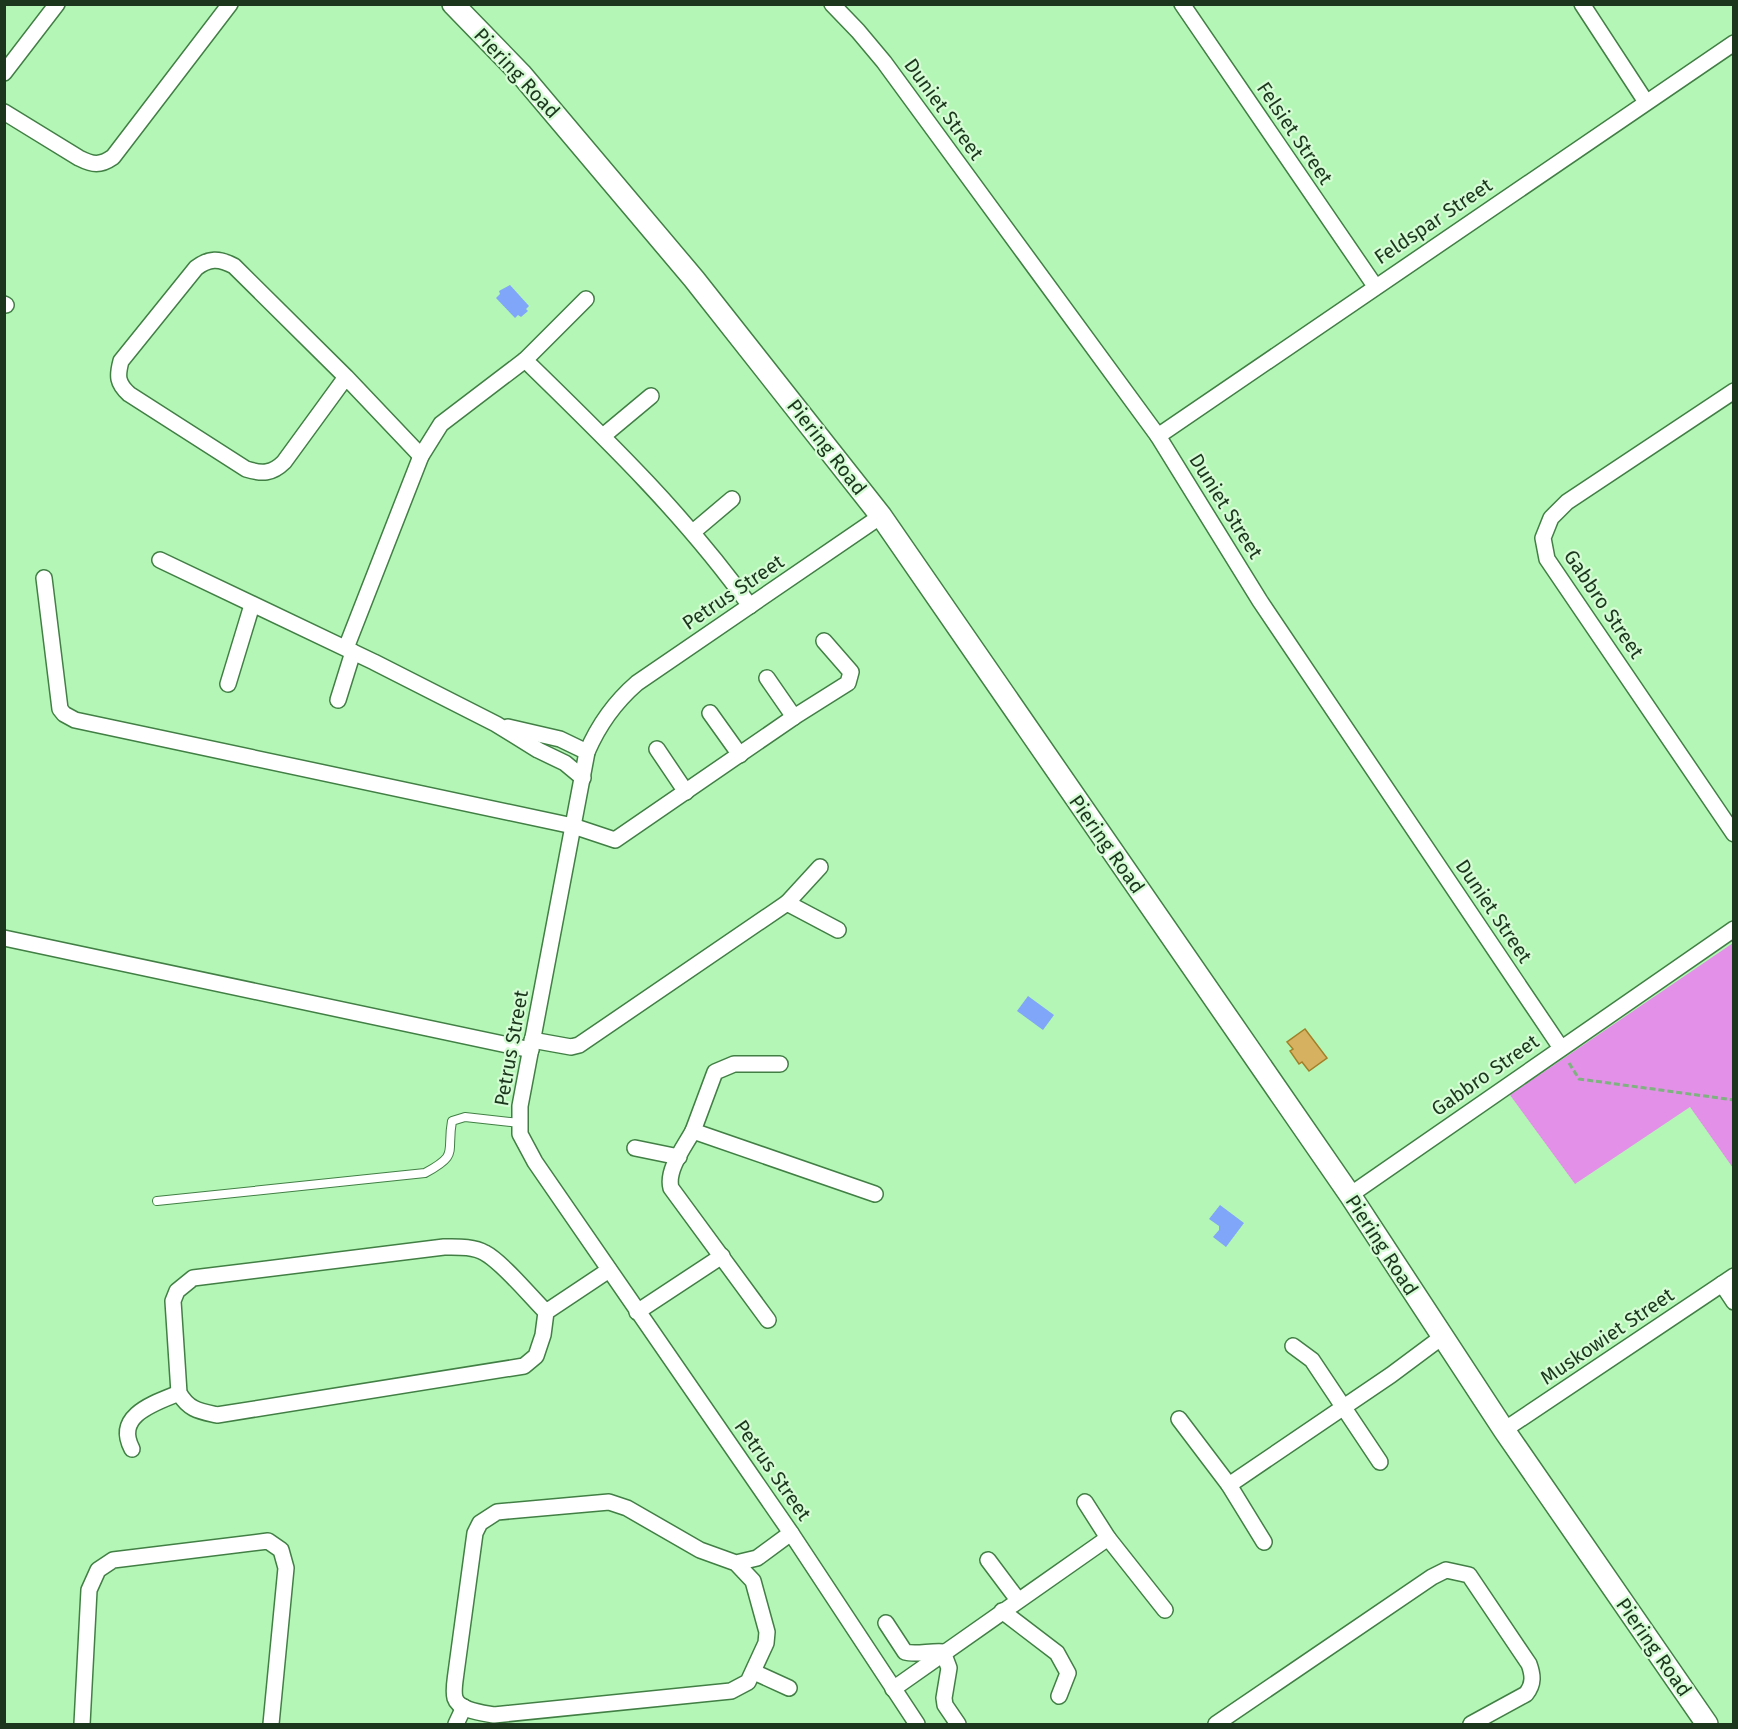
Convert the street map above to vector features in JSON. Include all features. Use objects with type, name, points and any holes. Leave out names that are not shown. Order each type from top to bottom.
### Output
[{"type":"street","points":[[4,73],[57,4]]},
{"type":"street","points":[[4,112],[79,158],[91,164],[102,164],[113,157],[230,4]]},
{"type":"street","name":"Piering Road","points":[[453,4],[521,74],[694,279],[881,516],[1350,1195],[1504,1430],[1707,1725]]},
{"type":"street","name":"Duniet Street","points":[[832,4],[884,62],[1158,436],[1260,601],[1561,1048]]},
{"type":"street","name":"Felsiet Street","points":[[1182,4],[1375,286]]},
{"type":"street","points":[[1582,4],[1646,102]]},
{"type":"street","name":"Feldspar Street","points":[[1158,436],[1734,43]]},
{"type":"street","points":[[346,377],[285,462],[276,470],[267,473],[246,469],[129,394],[121,387],[118,377],[121,361],[196,268],[205,261],[214,259],[225,261],[234,266],[346,377],[421,456]]},
{"type":"street","points":[[338,700],[350,650],[421,456],[434,434],[449,416],[525,360],[586,299]]},
{"type":"street","points":[[525,360],[603,436],[693,532],[750,606]]},
{"type":"street","name":"Gabbro Street","points":[[1734,391],[1567,502],[1551,518],[1543,538],[1547,559],[1734,834]]},
{"type":"street","points":[[603,436],[651,396]]},
{"type":"street","points":[[693,532],[732,499]]},
{"type":"street","name":"Petrus Street","points":[[881,516],[637,683],[620,698],[596,730],[588,752],[573,826],[520,1106],[520,1134],[535,1162],[791,1533],[917,1725]]},
{"type":"street","points":[[160,560],[350,650],[496,724],[538,750],[565,763],[583,778]]},
{"type":"street","points":[[44,578],[60,709],[75,720],[573,826],[617,839],[848,682],[851,672],[824,641]]},
{"type":"street","points":[[228,684],[252,605]]},
{"type":"street","points":[[767,678],[794,717]]},
{"type":"street","points":[[710,713],[740,755]]},
{"type":"street","points":[[496,724],[560,739],[588,752]]},
{"type":"street","points":[[657,749],[686,792]]},
{"type":"street","points":[[4,938],[532,1045],[571,1047],[579,1045],[787,903],[820,867]]},
{"type":"street","points":[[787,903],[838,930]]},
{"type":"street","name":"Gabbro Street","points":[[1350,1195],[1734,929]]},
{"type":"street","points":[[768,1320],[671,1188],[671,1173],[693,1131],[715,1072],[734,1064],[780,1065]]},
{"type":"street","points":[[693,1131],[875,1194]]},
{"type":"street","points":[[635,1148],[679,1157]]},
{"type":"street","points":[[546,1312],[499,1264],[485,1253],[465,1247],[444,1247],[193,1278],[177,1291],[173,1301],[180,1393],[186,1404],[199,1411],[217,1415],[524,1366],[537,1356],[546,1312],[609,1270]]},
{"type":"street","points":[[637,1312],[722,1256]]},
{"type":"street","points":[[1728,1280],[1734,1302]]},
{"type":"street","name":"Muskowiet Street","points":[[1504,1430],[1728,1280]]},
{"type":"street","points":[[1229,1485],[1442,1337]]},
{"type":"street","points":[[1293,1346],[1312,1360],[1380,1462]]},
{"type":"street","points":[[132,1449],[127,1431],[135,1415],[153,1404],[180,1393]]},
{"type":"street","points":[[1179,1419],[1229,1485],[1264,1542]]},
{"type":"street","points":[[609,1502],[627,1508],[700,1550],[736,1563],[753,1581],[767,1632],[766,1643],[754,1672],[748,1682],[731,1691],[494,1715],[474,1711],[458,1704],[454,1697],[456,1673],[475,1533],[480,1523],[492,1514],[510,1510],[609,1502]]},
{"type":"street","points":[[1085,1502],[1108,1538],[1165,1610]]},
{"type":"street","points":[[736,1563],[757,1558],[791,1533]]},
{"type":"street","points":[[893,1689],[1108,1538]]},
{"type":"street","points":[[82,1725],[90,1590],[98,1570],[113,1560],[268,1541],[281,1550],[286,1568],[271,1725]]},
{"type":"street","points":[[988,1560],[1018,1600]]},
{"type":"street","points":[[1216,1725],[1432,1577],[1446,1570],[1469,1575],[1529,1664],[1533,1676],[1530,1689],[1526,1694],[1471,1725]]},
{"type":"street","points":[[1002,1611],[1057,1653],[1068,1673],[1059,1696]]},
{"type":"street","points":[[886,1623],[905,1652],[909,1654],[929,1650],[943,1652]]},
{"type":"street","points":[[943,1652],[949,1668],[945,1705],[958,1725]]},
{"type":"street","points":[[754,1672],[789,1688]]},
{"type":"street","points":[[456,1725],[464,1707]]},
{"type":"lane","points":[[157,1201],[425,1173],[444,1162],[451,1149],[452,1121],[465,1117],[520,1123]]},
{"type":"path","points":[[1561,1048],[1579,1079],[1734,1100]]},
{"type":"shaded area","points":[[1733,943],[1733,1168],[1690,1107],[1575,1184],[1510,1095]]},
{"type":"water","points":[[510,285],[529,306],[526,309],[528,311],[521,317],[518,315],[515,318],[496,298],[500,294],[499,291]]},
{"type":"water","points":[[1028,996],[1054,1015],[1043,1030],[1017,1011]]},
{"type":"water","points":[[1220,1205],[1244,1223],[1226,1247],[1213,1237],[1219,1230],[1219,1226],[1209,1219]]},
{"type":"building","points":[[1305,1029],[1327,1058],[1309,1071],[1302,1062],[1299,1064],[1290,1051],[1293,1049],[1287,1042]]}]
